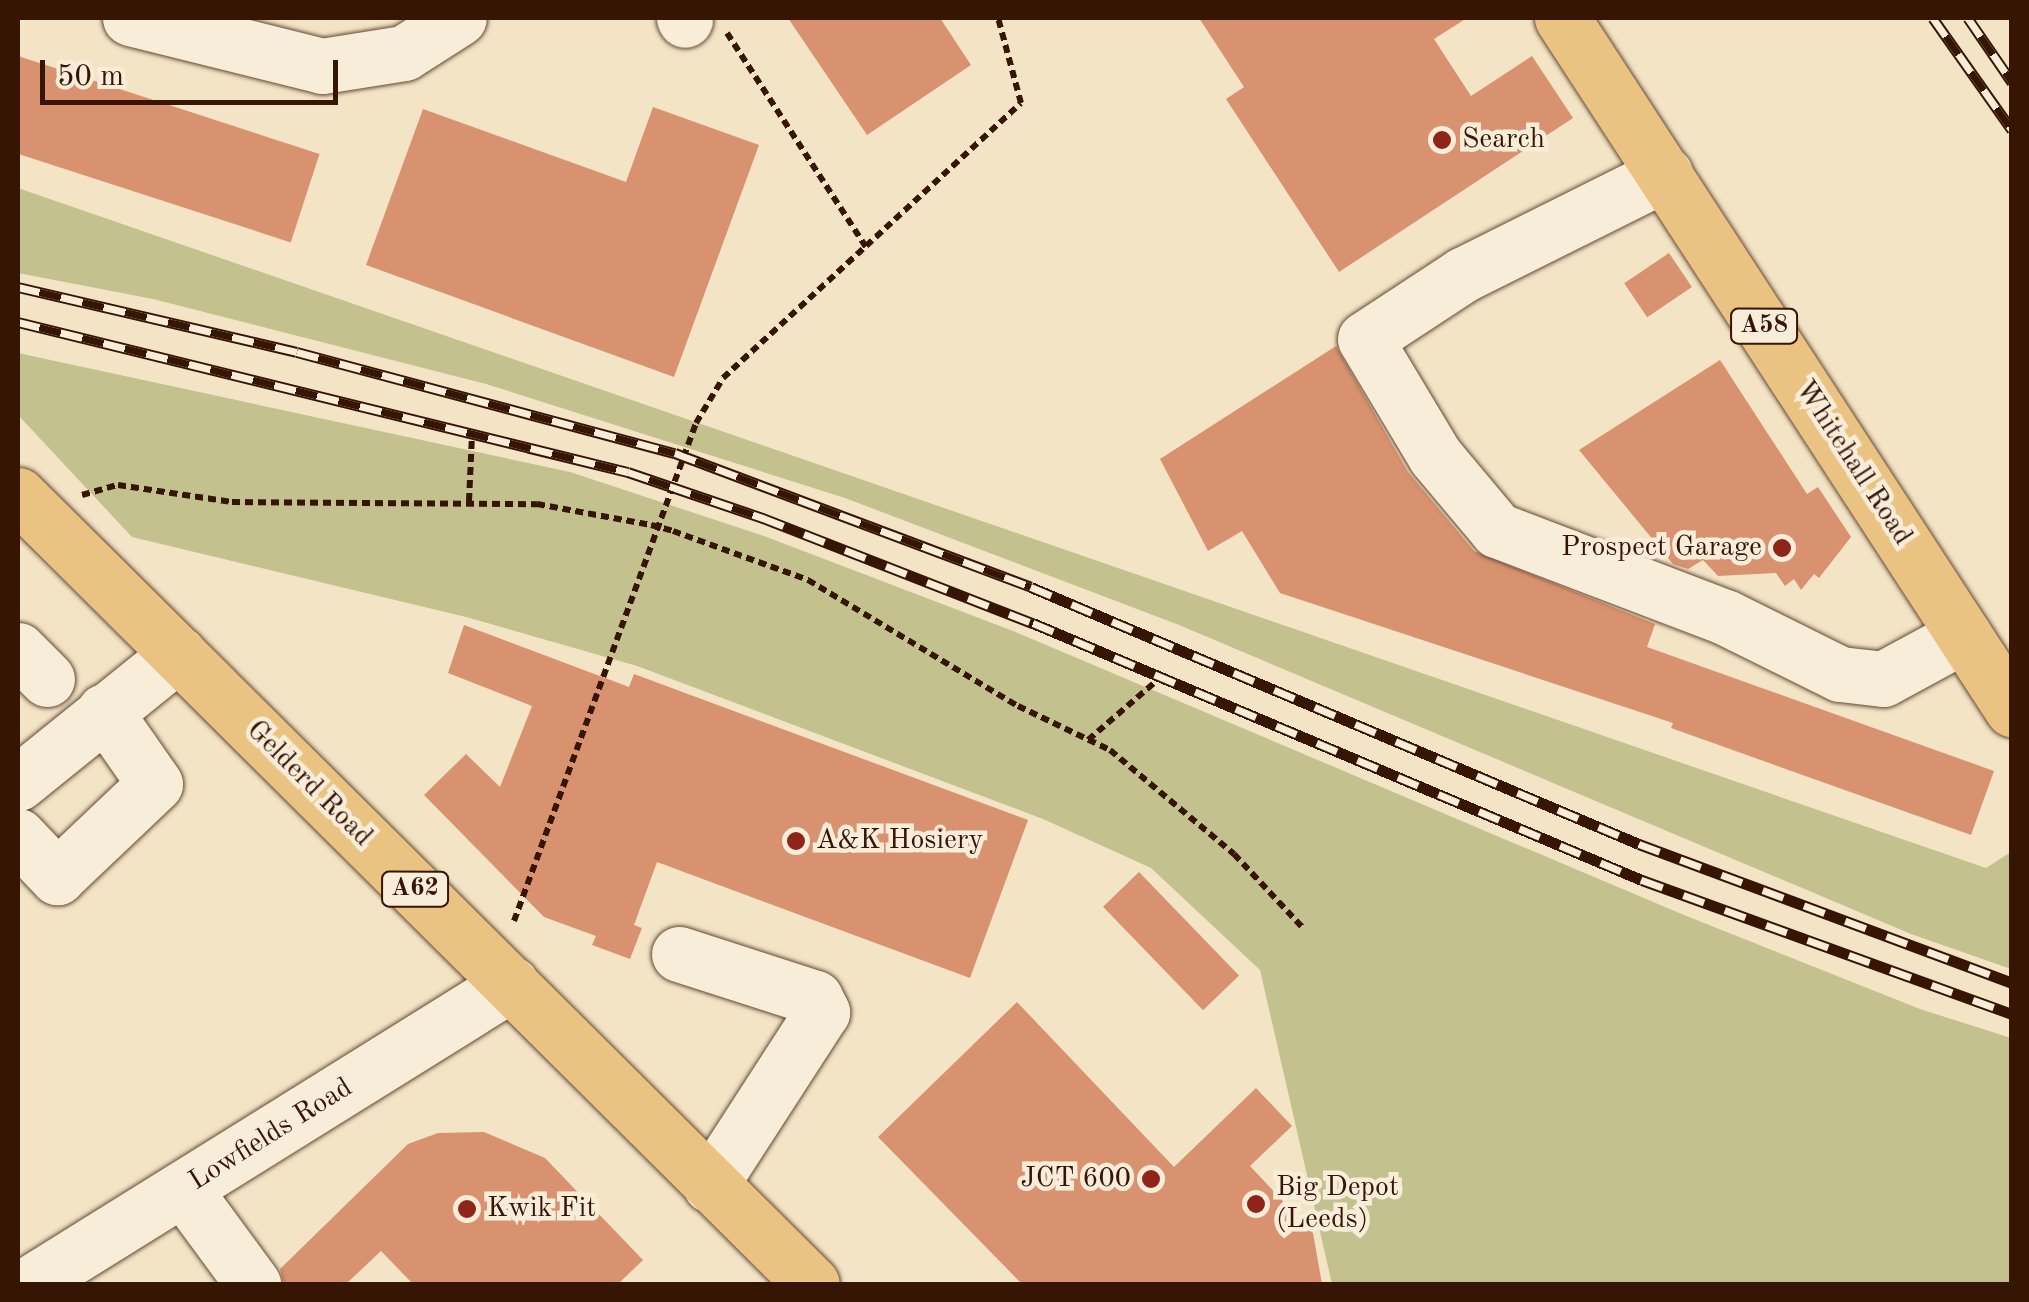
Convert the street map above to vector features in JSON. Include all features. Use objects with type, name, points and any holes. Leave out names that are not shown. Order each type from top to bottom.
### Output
[{"type":"main road","name":"Whitehall Road","points":[[1562,18],[2012,709]]},
{"type":"main road","name":"Gelderd Road","points":[[31,509],[812,1284]]},
{"type":"street","points":[[130,18],[322,66],[404,53],[458,18]]},
{"type":"street","points":[[1664,174],[1464,274],[1365,339],[1434,456],[1497,530],[1725,617],[1840,674],[1883,679],[1964,635]]},
{"type":"street","points":[[18,784],[178,654]]},
{"type":"street","points":[[18,836],[57,877],[155,784],[104,712]]},
{"type":"street","points":[[679,954],[815,998],[822,1012],[710,1185]]},
{"type":"street","name":"Lowfields Road","points":[[29,1284],[184,1190],[503,977]]},
{"type":"street","points":[[184,1190],[253,1284]]},
{"type":"path","points":[[503,977],[696,423],[723,378],[1021,104],[998,18]]},
{"type":"path","points":[[684,19],[721,25],[866,247]]},
{"type":"path","points":[[470,501],[472,434]]},
{"type":"path","points":[[31,509],[107,486],[232,502],[537,504],[673,531],[808,580],[1018,706],[1142,771],[1303,928]]},
{"type":"path","points":[[1088,740],[1162,677]]},
{"type":"shaded area","points":[[18,188],[1986,868],[2011,852],[2011,969],[1911,934],[1179,625],[845,498],[486,384],[153,299],[18,273]]},
{"type":"shaded area","points":[[18,353],[570,472],[764,536],[1013,631],[1684,915],[1920,1009],[2011,1038],[2011,1284],[1332,1284],[1260,970],[1151,868],[1043,819],[637,666],[466,617],[132,537],[18,415]]},
{"type":"building","points":[[788,18],[940,18],[971,65],[867,135]]},
{"type":"building","name":"Search","points":[[1199,18],[1467,18],[1434,39],[1471,96],[1532,56],[1573,118],[1339,272],[1226,99],[1244,87]]},
{"type":"building","points":[[18,56],[319,154],[291,242],[18,154]]},
{"type":"building","points":[[653,107],[759,145],[674,377],[366,265],[423,109],[626,182]]},
{"type":"building","points":[[1669,253],[1692,287],[1647,317],[1624,283]]},
{"type":"building","points":[[1336,346],[1408,472],[1474,551],[1655,624],[1647,647],[1994,771],[1971,835],[1671,728],[1673,723],[1280,593],[1242,531],[1208,551],[1160,459]]},
{"type":"building","points":[[1720,360],[1807,494],[1818,487],[1851,537],[1819,578],[1814,574],[1801,590],[1794,579],[1785,586],[1776,573],[1718,576],[1703,560],[1688,569],[1673,564],[1579,450]]},
{"type":"building","name":"A&K Hosiery","points":[[464,625],[629,687],[634,674],[1028,820],[970,978],[657,862],[634,925],[642,928],[630,959],[592,945],[596,936],[544,917],[424,795],[466,754],[500,787],[532,706],[448,673]]},
{"type":"building","points":[[1139,872],[1239,976],[1203,1010],[1103,907]]},
{"type":"building","points":[[1017,1002],[1174,1167],[1256,1088],[1292,1126],[1250,1166],[1313,1233],[1322,1284],[1022,1284],[878,1137]]},
{"type":"building","name":"Kwik Fit","points":[[484,1132],[545,1158],[643,1260],[618,1284],[413,1284],[381,1251],[346,1284],[284,1284],[280,1269],[408,1144],[438,1133]]},
{"type":"railway","points":[[1933,18],[2012,130]]},
{"type":"railway","points":[[1968,18],[2012,82]]},
{"type":"railway","points":[[18,287],[297,352],[675,453],[1031,587],[1639,844],[2012,983]]},
{"type":"railway","points":[[18,322],[628,472],[763,518],[1033,623],[1642,880],[2012,1014]]},
{"type":"place","name":"Search","points":[[1442,140]]},
{"type":"place","name":"Prospect Garage","points":[[1782,548]]},
{"type":"place","name":"A&K Hosiery","points":[[796,841]]},
{"type":"place","name":"JCT 600","points":[[1151,1179]]},
{"type":"place","name":"Big Depot (Leeds)","points":[[1256,1204]]},
{"type":"place","name":"Kwik Fit","points":[[467,1209]]}]
